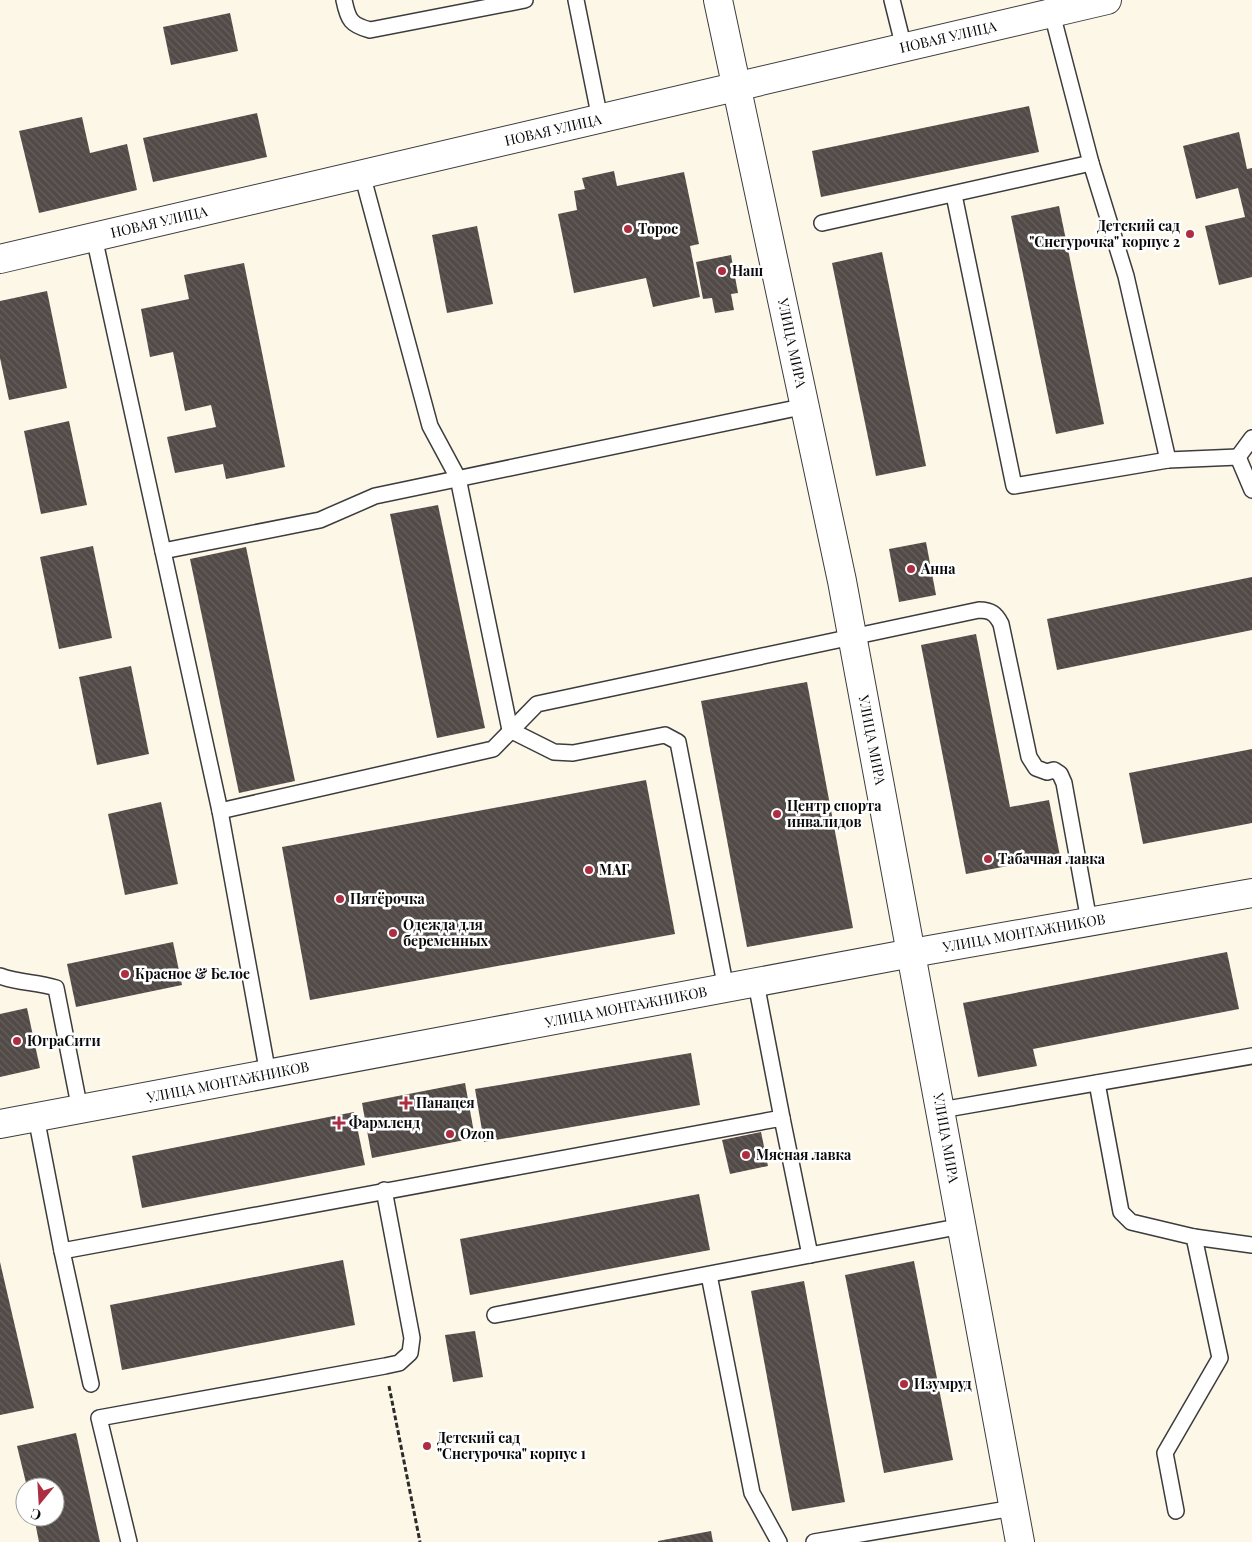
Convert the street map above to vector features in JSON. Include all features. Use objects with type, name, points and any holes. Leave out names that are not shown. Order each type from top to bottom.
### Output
[{"type":"street","name":"УЛИЦА МИРА","points":[[718,0],[806,406],[853,638],[1020,1542]]},
{"type":"street","name":"НОВАЯ УЛИЦА","points":[[0,259],[738,88],[904,48],[1050,6],[1107,0]]},
{"type":"street","name":"УЛИЦА МОНТАЖНИКОВ","points":[[0,1124],[912,953],[1252,893]]},
{"type":"lane","points":[[344,0],[347,15],[355,26],[370,30],[525,0]]},
{"type":"lane","points":[[576,0],[600,119]]},
{"type":"lane","points":[[892,0],[904,48]]},
{"type":"lane","points":[[1050,6],[1091,163],[1126,276],[1168,460]]},
{"type":"lane","points":[[822,223],[1091,163]]},
{"type":"lane","points":[[362,174],[430,426],[458,478],[510,730]]},
{"type":"lane","points":[[954,195],[1014,486],[1168,460],[1238,457]]},
{"type":"lane","points":[[94,237],[220,811],[268,1074]]},
{"type":"lane","points":[[163,551],[320,520],[375,496],[806,406]]},
{"type":"lane","points":[[1238,457],[1252,438]]},
{"type":"lane","points":[[1238,457],[1252,490]]},
{"type":"lane","points":[[220,811],[494,749],[510,730],[538,704],[979,610],[988,610],[997,616],[1001,624],[1029,758],[1036,768],[1047,772],[1054,770],[1060,774],[1064,783],[1089,921]]},
{"type":"lane","points":[[510,730],[554,752],[573,753],[665,735],[678,742],[726,989]]},
{"type":"lane","points":[[0,976],[13,981],[43,984],[56,988],[80,1110]]},
{"type":"lane","points":[[756,983],[810,1255]]},
{"type":"lane","points":[[941,1110],[1252,1056]]},
{"type":"lane","points":[[1097,1083],[1121,1212],[1131,1222],[1194,1237],[1252,1245]]},
{"type":"lane","points":[[36,1117],[62,1251],[92,1384]]},
{"type":"lane","points":[[62,1251],[782,1118]]},
{"type":"lane","points":[[129,1542],[99,1418],[386,1366],[399,1362],[410,1352],[412,1338],[384,1190]]},
{"type":"lane","points":[[495,1315],[962,1226]]},
{"type":"lane","points":[[1176,1511],[1165,1452],[1220,1358],[1194,1237]]},
{"type":"lane","points":[[710,1275],[752,1493],[779,1542]]},
{"type":"lane","points":[[814,1542],[860,1538],[1013,1508]]},
{"type":"path","points":[[386,1366],[420,1542]]},
{"type":"building","points":[[230,13],[238,51],[171,65],[163,27]]},
{"type":"building","points":[[1029,106],[1039,152],[821,197],[812,151]]},
{"type":"building","points":[[257,113],[267,157],[153,182],[143,138]]},
{"type":"building","points":[[82,117],[90,153],[127,144],[137,190],[39,213],[19,131]]},
{"type":"building","points":[[1239,132],[1247,169],[1252,168],[1252,277],[1219,285],[1205,226],[1245,217],[1238,188],[1196,199],[1183,146]]},
{"type":"building","name":"Торос","points":[[614,171],[617,186],[684,172],[699,244],[690,246],[700,297],[653,307],[646,278],[574,293],[558,214],[577,210],[574,191],[585,189],[582,178]]},
{"type":"building","points":[[1059,206],[1104,424],[1056,434],[1011,216]]},
{"type":"building","points":[[477,226],[493,304],[447,313],[432,235]]},
{"type":"building","points":[[882,252],[926,466],[876,476],[832,263]]},
{"type":"building","points":[[731,255],[738,293],[731,294],[734,310],[715,313],[712,298],[703,299],[696,262]]},
{"type":"building","points":[[244,263],[285,467],[226,479],[223,464],[175,473],[167,437],[216,427],[211,405],[185,411],[173,352],[150,357],[141,309],[189,299],[184,275]]},
{"type":"building","points":[[47,291],[67,388],[9,400],[0,358],[0,301]]},
{"type":"building","points":[[69,421],[87,505],[41,514],[24,431]]},
{"type":"building","points":[[438,505],[485,728],[437,738],[390,514]]},
{"type":"building","points":[[926,542],[936,595],[899,602],[889,549]]},
{"type":"building","points":[[93,546],[112,638],[59,649],[40,557]]},
{"type":"building","points":[[246,547],[295,781],[239,793],[190,559]]},
{"type":"building","points":[[1252,577],[1252,630],[1057,670],[1047,619]]},
{"type":"building","points":[[976,634],[1010,807],[1049,800],[1060,856],[966,874],[921,645]]},
{"type":"building","points":[[131,666],[149,754],[97,765],[79,677]]},
{"type":"building","name":"Центр спорта инвалидов","points":[[807,682],[853,928],[747,947],[701,701]]},
{"type":"building","points":[[1252,749],[1252,823],[1143,844],[1129,773]]},
{"type":"building","points":[[646,780],[675,934],[310,1000],[282,847]]},
{"type":"building","points":[[161,802],[178,884],[125,895],[108,814]]},
{"type":"building","name":"Красное & Белое","points":[[173,942],[182,985],[76,1007],[67,964]]},
{"type":"building","points":[[1227,952],[1239,1009],[1033,1049],[1037,1066],[978,1077],[963,1003]]},
{"type":"building","name":"ЮграСити","points":[[27,1008],[40,1068],[0,1077],[0,1014]]},
{"type":"building","points":[[691,1053],[700,1105],[484,1142],[475,1089]]},
{"type":"building","points":[[465,1083],[475,1138],[372,1158],[362,1103]]},
{"type":"building","points":[[354,1112],[365,1165],[142,1208],[132,1156]]},
{"type":"building","points":[[761,1132],[768,1166],[730,1174],[722,1140]]},
{"type":"building","points":[[699,1194],[710,1250],[470,1295],[460,1239]]},
{"type":"building","points":[[343,1260],[355,1325],[122,1370],[110,1305]]},
{"type":"building","points":[[914,1261],[953,1460],[884,1473],[845,1275]]},
{"type":"building","points":[[0,1262],[34,1408],[0,1415]]},
{"type":"building","points":[[804,1281],[845,1502],[792,1511],[751,1291]]},
{"type":"building","points":[[475,1331],[483,1377],[453,1382],[445,1335]]},
{"type":"building","points":[[76,1433],[100,1542],[39,1542],[36,1527],[65,1527],[65,1477],[25,1477],[17,1446]]},
{"type":"building","points":[[711,1531],[713,1542],[658,1542],[658,1541]]},
{"type":"place","name":"Торос","points":[[628,229]]},
{"type":"place","name":"Детский сад \"Снегурочка\" корпус 2","points":[[1190,234]]},
{"type":"place","name":"Наш","points":[[722,271]]},
{"type":"place","name":"Анна","points":[[911,569]]},
{"type":"place","name":"Центр спорта инвалидов","points":[[777,814]]},
{"type":"place","name":"Табачная лавка","points":[[988,859]]},
{"type":"place","name":"МАГ","points":[[589,870]]},
{"type":"place","name":"Пятёрочка","points":[[340,899]]},
{"type":"place","name":"Одежда для беременных","points":[[393,933]]},
{"type":"place","name":"Красное & Белое","points":[[125,974]]},
{"type":"place","name":"ЮграСити","points":[[17,1041]]},
{"type":"place","name":"Панацея","points":[[406,1103]]},
{"type":"place","name":"Фармленд","points":[[339,1123]]},
{"type":"place","name":"Ozon","points":[[450,1134]]},
{"type":"place","name":"Мясная лавка","points":[[746,1155]]},
{"type":"place","name":"Изумруд","points":[[904,1384]]},
{"type":"place","name":"Детский сад \"Снегурочка\" корпус 1","points":[[427,1446]]}]
